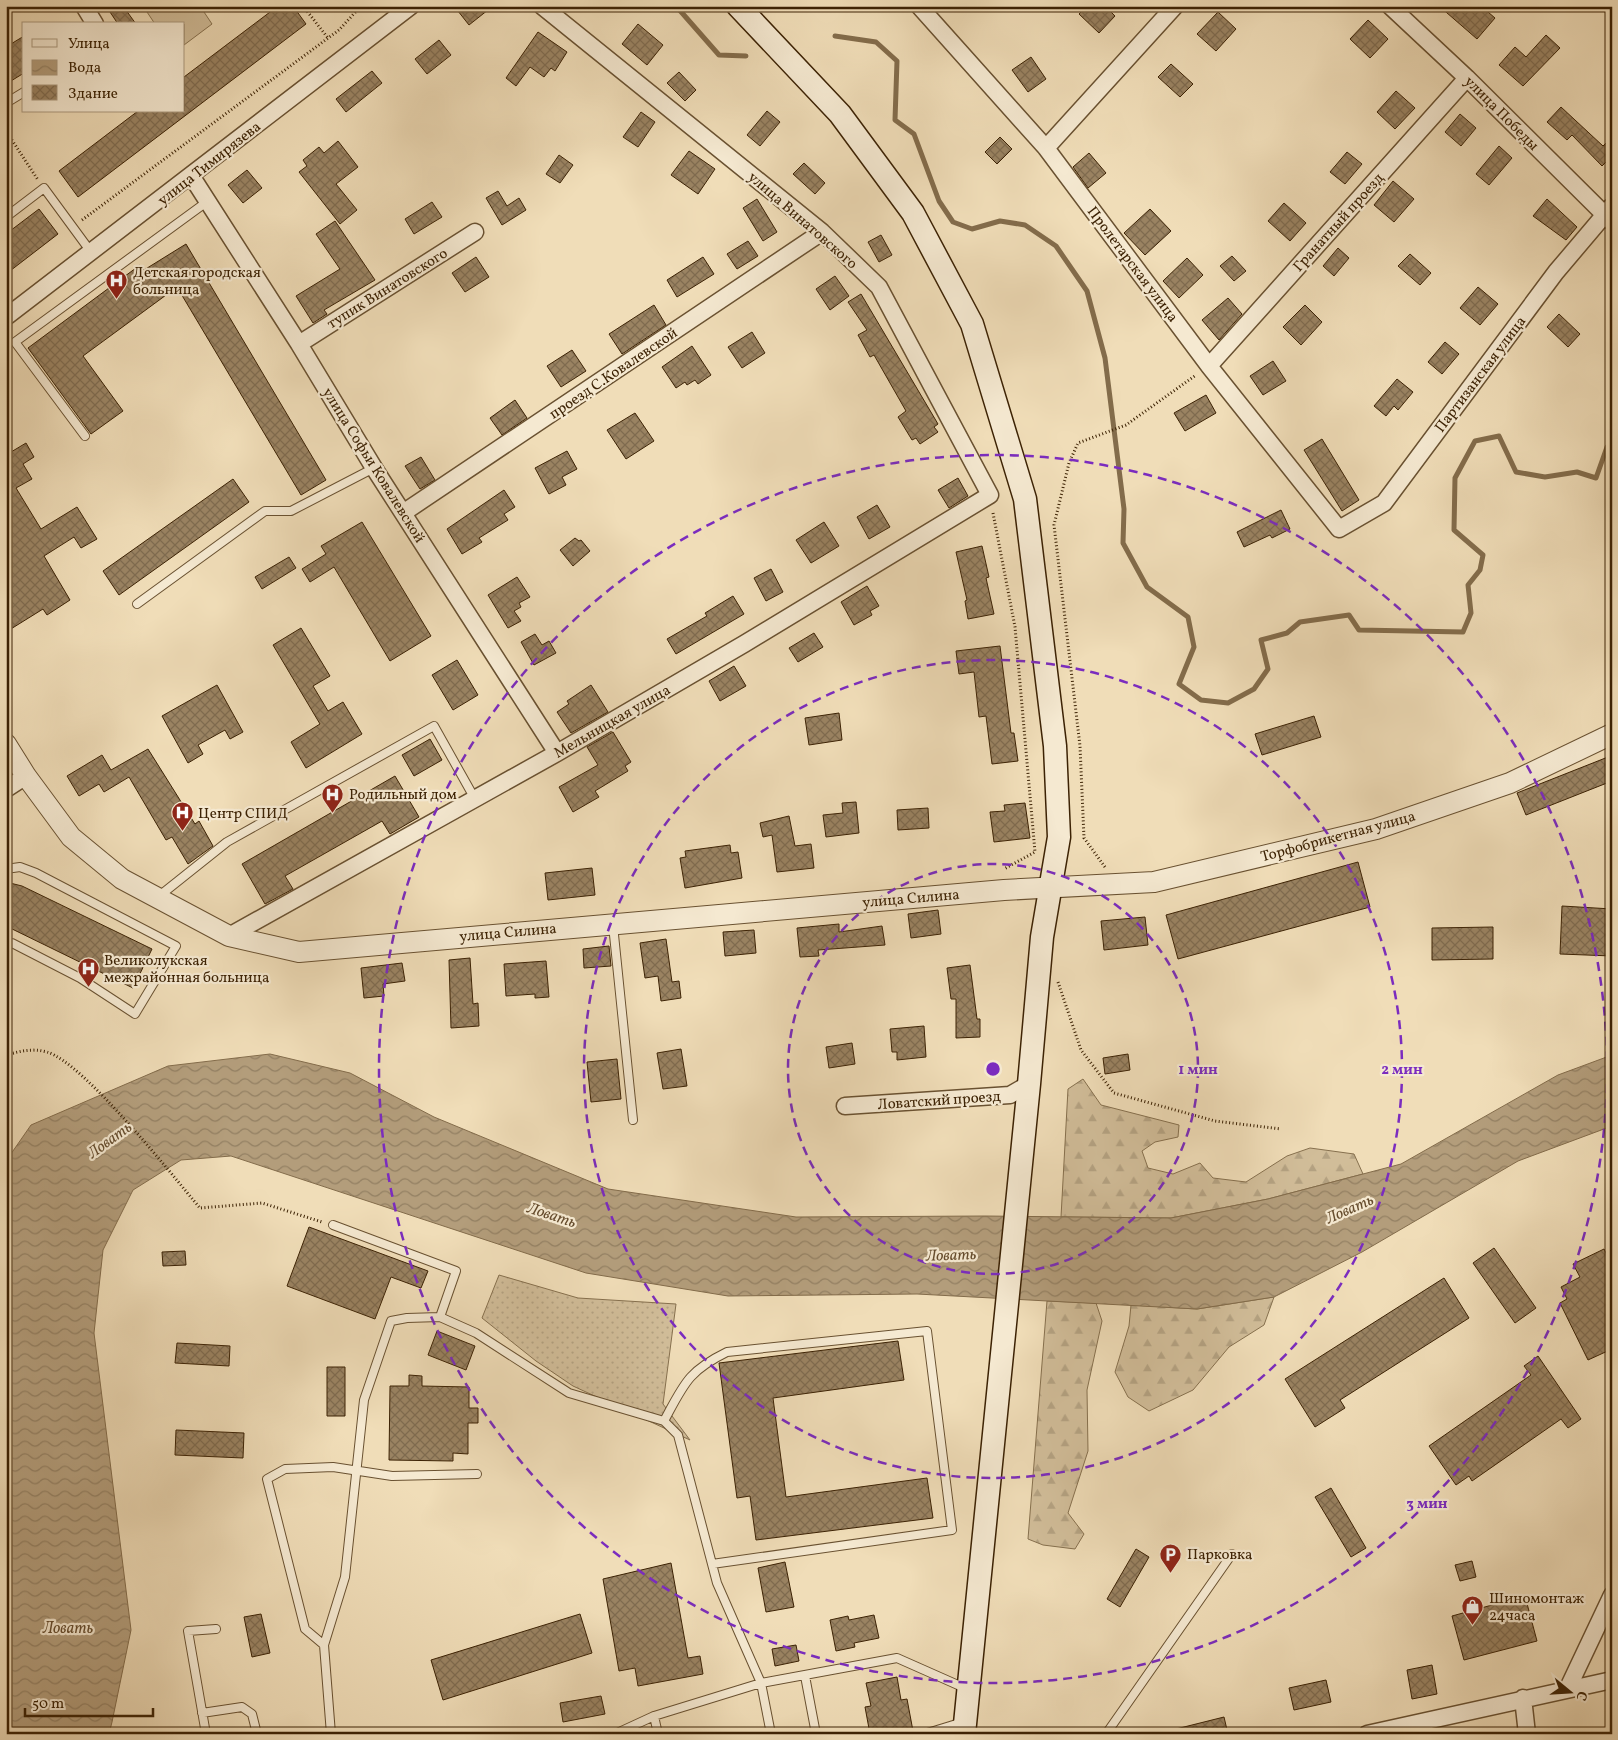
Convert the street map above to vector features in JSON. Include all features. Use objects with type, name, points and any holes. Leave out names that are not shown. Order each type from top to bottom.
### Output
[{"type":"main road","points":[[738,6],[840,114],[913,213],[972,324],[1025,499],[1054,746],[1058,837],[1042,937],[964,1728]]},
{"type":"street","points":[[84,6],[94,22]]},
{"type":"street","name":"улица Тимирязева","points":[[6,317],[192,177],[411,6]]},
{"type":"street","name":"улица Винатовского","points":[[542,6],[822,232],[879,287],[990,495]]},
{"type":"street","name":"Пролетарская улица","points":[[919,6],[1046,148],[1209,366],[1339,529]]},
{"type":"street","points":[[1046,148],[1175,6]]},
{"type":"street","name":"улица Победы","points":[[1390,6],[1609,214]]},
{"type":"street","name":"Гранатный проезд","points":[[1209,366],[1467,78]]},
{"type":"street","name":"улица Софьи Ковалевской","points":[[192,177],[299,344],[374,468],[557,753]]},
{"type":"street","name":"Партизанская улица","points":[[1339,529],[1384,503],[1556,272],[1609,214]]},
{"type":"street","name":"тупик Винатовского","points":[[299,344],[476,232]]},
{"type":"street","name":"проезд С.Ковалевской","points":[[403,513],[822,232]]},
{"type":"street","name":"Мельницкая улица","points":[[229,936],[557,753],[744,644],[990,495]]},
{"type":"street","name":"Торфобрикетная улица","points":[[1051,888],[1154,882],[1376,829],[1510,784],[1612,734]]},
{"type":"street","name":"улица Силина","points":[[6,744],[26,776],[71,837],[122,879],[229,936],[299,952],[613,922],[1051,888]]},
{"type":"street","points":[[6,789],[26,776]]},
{"type":"street","name":"Ловатский проезд","points":[[845,1106],[1010,1095],[1029,1084]]},
{"type":"street","points":[[1568,1688],[1612,1595]]},
{"type":"street","points":[[1367,1734],[1568,1688],[1612,1680]]},
{"type":"street","points":[[1523,1698],[1527,1734]]},
{"type":"lane","points":[[6,103],[22,93]]},
{"type":"lane","points":[[6,217],[44,188],[92,252]]},
{"type":"lane","points":[[85,436],[15,342],[208,201]]},
{"type":"lane","points":[[137,604],[265,511],[291,511],[374,468]]},
{"type":"lane","points":[[156,898],[227,842],[434,726],[475,799]]},
{"type":"lane","points":[[6,869],[20,867],[36,873],[176,946],[135,1014],[80,978],[12,944],[6,947]]},
{"type":"lane","points":[[613,922],[632,1120]]},
{"type":"lane","points":[[333,1225],[456,1271],[440,1317]]},
{"type":"lane","points":[[331,1734],[324,1645],[345,1577],[364,1400],[391,1321],[407,1318],[440,1317],[476,1333],[569,1393],[664,1421],[678,1435],[717,1583],[761,1683],[771,1734]]},
{"type":"lane","points":[[664,1421],[686,1380],[708,1361],[727,1352],[926,1331],[952,1530],[712,1564]]},
{"type":"lane","points":[[324,1645],[305,1629],[268,1479],[285,1469],[333,1467],[392,1476],[477,1474]]},
{"type":"lane","points":[[1106,1734],[1232,1554]]},
{"type":"lane","points":[[206,1734],[188,1631],[216,1628]]},
{"type":"lane","points":[[615,1734],[654,1716],[761,1683],[897,1658],[969,1690]]},
{"type":"lane","points":[[804,1676],[816,1734]]},
{"type":"lane","points":[[202,1713],[242,1707],[252,1714],[256,1734]]},
{"type":"lane","points":[[654,1716],[658,1734]]},
{"type":"lane","points":[[924,1734],[964,1728]]},
{"type":"path","points":[[302,6],[328,38]]},
{"type":"path","points":[[72,227],[339,30],[361,6]]},
{"type":"path","points":[[6,131],[44,188]]},
{"type":"path","points":[[1105,868],[1084,838],[1080,746],[1054,525],[1069,462],[1078,443],[1126,425],[1209,366]]},
{"type":"path","points":[[990,495],[1014,627],[1035,852],[1004,869]]},
{"type":"path","points":[[1056,980],[1081,1050],[1114,1093],[1215,1121],[1281,1129]]},
{"type":"path","points":[[6,1055],[28,1049],[49,1053],[81,1074],[200,1208],[262,1203],[333,1225]]},
{"type":"green space","points":[[143,6],[200,6],[212,24],[185,44],[185,22],[154,22]]},
{"type":"green space","points":[[1083,1079],[1101,1105],[1179,1125],[1178,1137],[1155,1142],[1142,1151],[1148,1168],[1173,1174],[1200,1163],[1213,1178],[1246,1182],[1287,1156],[1310,1148],[1354,1154],[1363,1174],[1268,1199],[1171,1218],[1061,1217],[1068,1089]]},
{"type":"green space","points":[[499,1275],[578,1298],[676,1304],[663,1404],[690,1440],[573,1386],[536,1361],[482,1318]]},
{"type":"green space","points":[[1274,1297],[1264,1325],[1229,1347],[1193,1390],[1149,1411],[1128,1397],[1115,1372],[1129,1326],[1131,1305],[1197,1309]]},
{"type":"green space","points":[[1047,1301],[1096,1303],[1102,1321],[1087,1390],[1088,1451],[1068,1513],[1084,1534],[1075,1549],[1043,1545],[1028,1539]]},
{"type":"water","name":"Ловать","points":[[270,1054],[350,1073],[434,1117],[608,1189],[796,1217],[985,1216],[1171,1218],[1268,1199],[1401,1164],[1558,1075],[1612,1055],[1612,1126],[1518,1161],[1362,1252],[1274,1297],[1197,1309],[917,1294],[728,1296],[586,1273],[231,1156],[181,1160],[133,1190],[103,1250],[94,1333],[131,1630],[109,1734],[6,1734],[6,1161],[31,1125],[168,1066]]},
{"type":"building","points":[[119,6],[123,6],[135,22],[117,22],[110,12]]},
{"type":"building","points":[[278,6],[293,6],[306,24],[78,197],[59,171],[137,112],[185,112],[185,76]]},
{"type":"building","points":[[454,6],[493,6],[469,25]]},
{"type":"building","points":[[1087,6],[1105,6],[1115,16],[1099,33],[1079,14]]},
{"type":"building","points":[[1439,6],[1481,6],[1495,18],[1477,39]]},
{"type":"building","points":[[1218,12],[1236,29],[1216,51],[1197,34]]},
{"type":"building","points":[[1368,20],[1388,39],[1370,58],[1350,39]]},
{"type":"building","points":[[638,24],[663,45],[647,65],[622,44]]},
{"type":"building","points":[[538,32],[567,52],[555,71],[551,68],[544,77],[530,67],[516,86],[506,78]]},
{"type":"building","points":[[1546,35],[1560,48],[1523,86],[1499,65],[1515,47],[1526,57]]},
{"type":"building","points":[[22,37],[22,74],[6,84],[6,47]]},
{"type":"building","points":[[439,40],[451,55],[427,74],[415,59]]},
{"type":"building","points":[[1031,57],[1046,79],[1028,92],[1012,70]]},
{"type":"building","points":[[1171,64],[1193,84],[1180,97],[1158,77]]},
{"type":"building","points":[[372,71],[382,83],[346,112],[336,99]]},
{"type":"building","points":[[679,72],[696,90],[685,101],[667,83]]},
{"type":"building","points":[[1396,91],[1415,108],[1395,129],[1377,112]]},
{"type":"building","points":[[1561,107],[1603,146],[1612,137],[1612,156],[1602,166],[1572,135],[1567,140],[1547,122]]},
{"type":"building","points":[[767,111],[780,122],[760,146],[747,135]]},
{"type":"building","points":[[641,112],[655,122],[638,147],[623,137]]},
{"type":"building","points":[[1460,114],[1476,128],[1461,146],[1445,132]]},
{"type":"building","points":[[1000,137],[1012,149],[997,164],[985,152]]},
{"type":"building","points":[[338,141],[358,167],[336,184],[357,210],[340,224],[299,172],[307,166],[303,160],[319,147],[324,153]]},
{"type":"building","points":[[1499,146],[1512,158],[1489,185],[1476,174]]},
{"type":"building","points":[[689,151],[715,169],[698,194],[671,175]]},
{"type":"building","points":[[1347,152],[1362,164],[1345,184],[1330,172]]},
{"type":"building","points":[[1089,153],[1106,173],[1088,188],[1073,167]]},
{"type":"building","points":[[559,155],[573,165],[560,183],[546,174]]},
{"type":"building","points":[[804,163],[825,183],[815,194],[793,174]]},
{"type":"building","points":[[247,170],[262,188],[243,203],[228,185]]},
{"type":"building","points":[[1393,181],[1414,199],[1394,222],[1374,205]]},
{"type":"building","points":[[498,191],[507,206],[519,198],[526,210],[502,225],[486,198]]},
{"type":"building","points":[[757,199],[777,232],[763,241],[743,208]]},
{"type":"building","points":[[1547,199],[1577,227],[1566,240],[1533,216]]},
{"type":"building","points":[[432,202],[442,217],[414,234],[405,219]]},
{"type":"building","points":[[1284,203],[1306,223],[1290,241],[1268,221]]},
{"type":"building","points":[[39,209],[58,234],[6,274],[6,234]]},
{"type":"building","points":[[1150,209],[1171,231],[1145,255],[1124,233]]},
{"type":"building","points":[[335,221],[375,280],[324,310],[327,314],[313,323],[296,296],[340,269],[316,234]]},
{"type":"building","points":[[881,235],[892,255],[879,262],[868,242]]},
{"type":"building","points":[[748,241],[758,256],[737,269],[727,254]]},
{"type":"building","points":[[186,244],[326,480],[301,495],[177,287],[83,356],[123,411],[91,434],[28,348],[140,265],[144,270]]},
{"type":"building","points":[[1338,248],[1349,258],[1334,276],[1323,266]]},
{"type":"building","points":[[1410,254],[1431,273],[1420,285],[1398,266]]},
{"type":"building","points":[[1232,256],[1246,271],[1234,281],[1220,266]]},
{"type":"building","points":[[476,257],[489,277],[465,292],[452,273]]},
{"type":"building","points":[[703,257],[714,274],[677,297],[667,280]]},
{"type":"building","points":[[1187,258],[1203,275],[1179,298],[1163,281]]},
{"type":"building","points":[[835,276],[849,296],[830,310],[816,289]]},
{"type":"building","points":[[1478,287],[1498,304],[1480,325],[1460,308]]},
{"type":"building","points":[[861,294],[938,424],[934,427],[938,432],[920,444],[916,438],[912,440],[898,417],[906,411],[874,355],[870,357],[858,335],[867,330],[848,302]]},
{"type":"building","points":[[1228,298],[1242,314],[1219,340],[1202,320]]},
{"type":"building","points":[[654,305],[666,325],[622,354],[609,334]]},
{"type":"building","points":[[1305,305],[1322,322],[1301,345],[1283,327]]},
{"type":"building","points":[[1559,314],[1580,334],[1568,347],[1547,327]]},
{"type":"building","points":[[752,332],[765,353],[742,368],[728,347]]},
{"type":"building","points":[[1445,342],[1459,354],[1442,374],[1428,362]]},
{"type":"building","points":[[692,346],[711,375],[698,384],[695,380],[687,385],[685,382],[676,388],[662,367]]},
{"type":"building","points":[[572,350],[586,371],[561,387],[547,366]]},
{"type":"building","points":[[1273,361],[1286,381],[1263,395],[1250,376]]},
{"type":"building","points":[[1397,379],[1413,392],[1398,410],[1394,406],[1386,416],[1374,406]]},
{"type":"building","points":[[1206,395],[1216,413],[1185,431],[1174,413]]},
{"type":"building","points":[[515,400],[527,418],[502,435],[490,418]]},
{"type":"building","points":[[635,413],[654,441],[626,459],[607,430]]},
{"type":"building","points":[[1322,439],[1359,500],[1342,511],[1304,450]]},
{"type":"building","points":[[26,443],[34,457],[23,464],[32,479],[16,488],[41,529],[77,507],[97,539],[81,548],[74,537],[44,556],[70,600],[47,615],[43,609],[6,632],[6,455]]},
{"type":"building","points":[[567,451],[577,469],[562,477],[566,485],[549,494],[535,468]]},
{"type":"building","points":[[421,457],[435,480],[420,489],[405,466]]},
{"type":"building","points":[[958,478],[968,496],[949,508],[938,490]]},
{"type":"building","points":[[233,479],[249,502],[119,595],[103,571]]},
{"type":"building","points":[[504,490],[515,507],[504,514],[508,520],[479,538],[482,542],[462,554],[447,529]]},
{"type":"building","points":[[877,505],[890,527],[869,539],[857,517]]},
{"type":"building","points":[[1281,510],[1290,529],[1272,538],[1270,535],[1244,547],[1237,532]]},
{"type":"building","points":[[362,522],[431,636],[390,661],[334,567],[310,582],[302,569],[326,554],[321,546]]},
{"type":"building","points":[[824,522],[839,546],[811,563],[796,540]]},
{"type":"building","points":[[575,538],[579,541],[581,540],[590,551],[573,566],[560,550]]},
{"type":"building","points":[[982,546],[989,577],[986,578],[994,614],[968,619],[965,601],[967,600],[956,552]]},
{"type":"building","points":[[289,557],[296,568],[262,589],[255,577]]},
{"type":"building","points":[[771,569],[783,592],[766,601],[754,578]]},
{"type":"building","points":[[517,577],[530,597],[519,603],[521,607],[514,611],[521,621],[508,628],[488,595]]},
{"type":"building","points":[[867,586],[879,606],[870,611],[872,615],[854,625],[841,602]]},
{"type":"building","points":[[733,596],[744,614],[676,654],[667,639],[707,616],[705,613]]},
{"type":"building","points":[[301,628],[330,676],[313,686],[328,711],[343,702],[362,734],[306,768],[291,742],[320,724],[273,645]]},
{"type":"building","points":[[814,633],[823,647],[798,662],[789,648]]},
{"type":"building","points":[[535,634],[542,645],[549,641],[556,653],[534,665],[521,642]]},
{"type":"building","points":[[1000,646],[1011,733],[1014,733],[1018,761],[992,764],[986,716],[979,717],[974,672],[959,674],[956,651]]},
{"type":"building","points":[[457,660],[478,695],[453,710],[432,675]]},
{"type":"building","points":[[734,666],[746,686],[720,701],[709,681]]},
{"type":"building","points":[[217,685],[243,732],[230,739],[225,730],[198,745],[203,754],[188,763],[162,716]]},
{"type":"building","points":[[591,685],[608,712],[571,733],[557,712],[569,704],[567,701]]},
{"type":"building","points":[[839,713],[842,740],[809,745],[805,718]]},
{"type":"building","points":[[1314,716],[1321,737],[1262,755],[1255,734]]},
{"type":"building","points":[[613,732],[631,762],[625,766],[628,771],[595,791],[599,797],[573,812],[559,787],[598,765],[587,747]]},
{"type":"building","points":[[430,739],[442,760],[414,776],[402,755]]},
{"type":"building","points":[[148,749],[195,824],[199,821],[213,846],[188,864],[172,837],[166,840],[129,777],[104,792],[99,784],[79,796],[67,776],[102,755],[111,770]]},
{"type":"building","points":[[1608,757],[1612,768],[1612,781],[1526,815],[1517,793]]},
{"type":"building","points":[[395,776],[419,817],[390,834],[382,821],[285,876],[293,889],[265,904],[242,864]]},
{"type":"building","points":[[856,802],[859,833],[826,837],[823,815],[843,813],[842,803]]},
{"type":"building","points":[[1025,803],[1030,838],[994,842],[990,812],[1005,811],[1004,805]]},
{"type":"building","points":[[928,808],[929,828],[898,830],[897,810]]},
{"type":"building","points":[[789,816],[795,846],[811,844],[814,868],[777,872],[772,835],[763,837],[760,823]]},
{"type":"building","points":[[730,845],[731,853],[738,852],[742,878],[685,888],[680,858],[686,857],[685,851]]},
{"type":"building","points":[[1358,862],[1370,907],[1178,959],[1166,915]]},
{"type":"building","points":[[592,868],[595,895],[548,900],[545,873]]},
{"type":"building","points":[[6,882],[22,886],[152,949],[133,988],[6,926]]},
{"type":"building","points":[[1562,906],[1612,909],[1612,956],[1560,954]]},
{"type":"building","points":[[938,910],[941,934],[911,938],[908,914]]},
{"type":"building","points":[[1145,917],[1148,945],[1104,950],[1101,921]]},
{"type":"building","points":[[839,924],[839,932],[882,926],[885,945],[818,950],[819,956],[800,957],[797,928]]},
{"type":"building","points":[[1493,927],[1493,959],[1432,960],[1432,928]]},
{"type":"building","points":[[754,930],[756,953],[725,956],[723,932]]},
{"type":"building","points":[[666,939],[672,982],[679,981],[681,998],[661,1001],[658,976],[645,978],[640,943]]},
{"type":"building","points":[[609,946],[611,966],[584,968],[583,949]]},
{"type":"building","points":[[470,958],[473,1004],[478,1003],[479,1026],[451,1028],[449,960]]},
{"type":"building","points":[[546,961],[549,997],[535,998],[535,994],[506,996],[504,964]]},
{"type":"building","points":[[402,963],[405,981],[383,984],[384,996],[364,998],[361,968]]},
{"type":"building","points":[[970,965],[977,1019],[980,1019],[980,1037],[956,1038],[956,999],[951,999],[947,968]]},
{"type":"building","points":[[924,1026],[926,1057],[897,1060],[897,1052],[892,1052],[890,1029]]},
{"type":"building","points":[[852,1043],[855,1064],[829,1068],[826,1047]]},
{"type":"building","points":[[681,1049],[687,1086],[663,1089],[657,1053]]},
{"type":"building","points":[[1128,1054],[1130,1070],[1105,1074],[1103,1058]]},
{"type":"building","points":[[617,1059],[621,1099],[591,1102],[587,1062]]},
{"type":"building","points":[[309,1227],[428,1271],[421,1288],[391,1277],[375,1319],[287,1286]]},
{"type":"building","points":[[1494,1248],[1536,1308],[1515,1323],[1473,1263]]},
{"type":"building","points":[[1604,1249],[1612,1265],[1612,1349],[1588,1360],[1560,1303],[1567,1299],[1561,1287],[1580,1277],[1573,1264]]},
{"type":"building","points":[[185,1251],[186,1265],[163,1266],[162,1252]]},
{"type":"building","points":[[1444,1278],[1469,1318],[1340,1400],[1345,1408],[1315,1427],[1285,1379]]},
{"type":"building","points":[[437,1331],[475,1346],[466,1370],[428,1355]]},
{"type":"building","points":[[898,1341],[904,1380],[773,1398],[786,1497],[927,1478],[933,1518],[756,1540],[750,1496],[737,1498],[719,1363]]},
{"type":"building","points":[[177,1343],[230,1346],[229,1366],[175,1363]]},
{"type":"building","points":[[1538,1356],[1581,1419],[1568,1428],[1561,1419],[1472,1481],[1469,1476],[1456,1485],[1429,1446],[1531,1375],[1524,1366]]},
{"type":"building","points":[[327,1367],[345,1367],[345,1416],[327,1416]]},
{"type":"building","points":[[409,1375],[422,1376],[422,1386],[469,1387],[469,1408],[478,1408],[478,1423],[468,1423],[468,1454],[453,1453],[453,1461],[389,1460],[390,1386],[409,1386]]},
{"type":"building","points":[[176,1430],[244,1433],[243,1458],[175,1455]]},
{"type":"building","points":[[1331,1488],[1366,1548],[1351,1557],[1315,1497]]},
{"type":"building","points":[[1136,1549],[1149,1557],[1120,1607],[1107,1599]]},
{"type":"building","points":[[1472,1561],[1476,1577],[1460,1581],[1455,1565]]},
{"type":"building","points":[[785,1562],[794,1607],[766,1612],[758,1568]]},
{"type":"building","points":[[671,1563],[688,1658],[700,1656],[703,1674],[638,1686],[635,1668],[619,1671],[603,1579]]},
{"type":"building","points":[[1525,1596],[1537,1641],[1464,1660],[1452,1616]]},
{"type":"building","points":[[261,1614],[270,1653],[252,1657],[244,1617]]},
{"type":"building","points":[[580,1614],[592,1653],[443,1700],[431,1660]]},
{"type":"building","points":[[874,1615],[879,1638],[854,1643],[855,1647],[836,1651],[830,1620],[848,1616],[849,1620]]},
{"type":"building","points":[[796,1645],[799,1661],[775,1666],[772,1649]]},
{"type":"building","points":[[1432,1665],[1437,1694],[1412,1699],[1407,1670]]},
{"type":"building","points":[[897,1677],[901,1700],[907,1699],[913,1731],[896,1734],[870,1734],[865,1707],[871,1706],[866,1683]]},
{"type":"building","points":[[1326,1680],[1331,1702],[1294,1710],[1289,1688]]},
{"type":"building","points":[[601,1696],[605,1714],[563,1722],[560,1703]]},
{"type":"building","points":[[1224,1717],[1228,1734],[1177,1734],[1176,1729]]},
{"type":"waterway","points":[[676,6],[719,55],[746,56]]},
{"type":"waterway","points":[[835,36],[876,42],[897,61],[895,120],[914,134],[939,201],[953,222],[972,229],[1000,221],[1025,225],[1056,246],[1087,291],[1105,358],[1124,509],[1123,543],[1147,587],[1188,617],[1194,647],[1179,684],[1201,700],[1228,703],[1254,689],[1268,669],[1261,640],[1287,633],[1300,622],[1349,615],[1359,630],[1463,632],[1471,613],[1468,585],[1480,570],[1483,555],[1454,530],[1455,478],[1475,441],[1499,436],[1516,472],[1545,477],[1577,472],[1596,478],[1607,447],[1612,442]]},
{"type":"place","name":"Детская городская больница","points":[[117,300]]},
{"type":"place","name":"Родильный дом","points":[[333,813]]},
{"type":"place","name":"Центр СПИД","points":[[182,832]]},
{"type":"place","name":"Великолукская межрайонная больница","points":[[88,988]]},
{"type":"place","name":"Парковка","points":[[1171,1573]]},
{"type":"place","name":"Шиномонтаж 24часа","points":[[1473,1626]]}]
